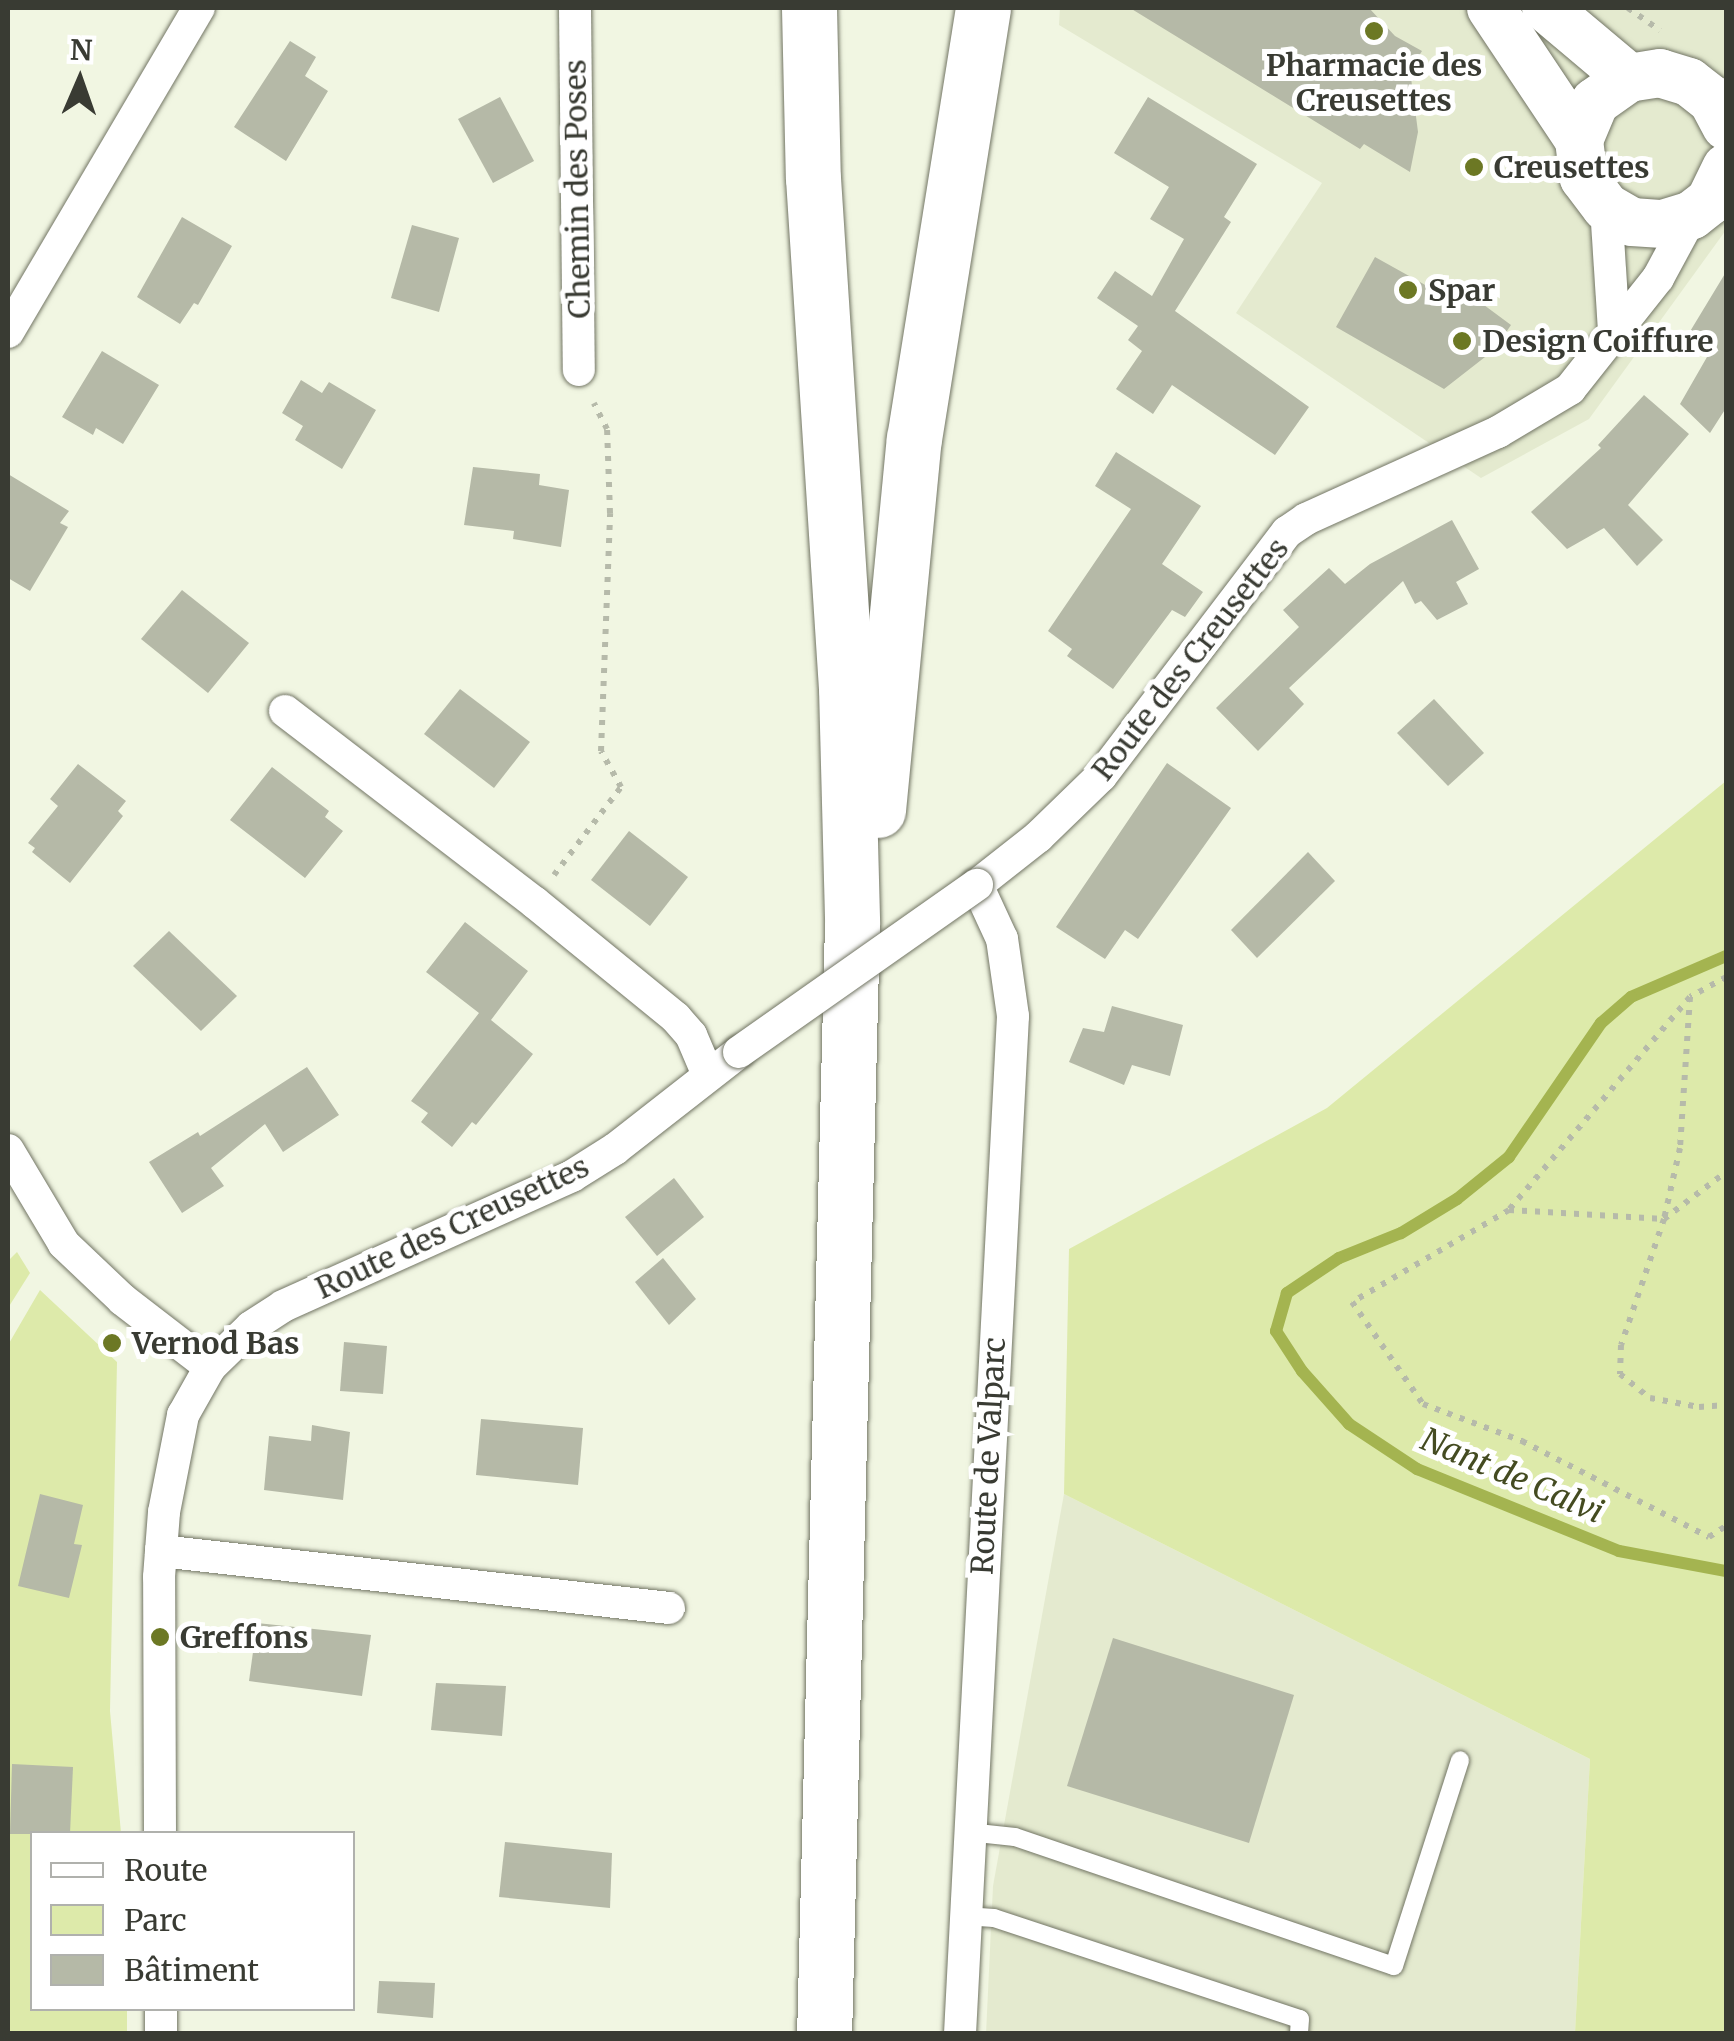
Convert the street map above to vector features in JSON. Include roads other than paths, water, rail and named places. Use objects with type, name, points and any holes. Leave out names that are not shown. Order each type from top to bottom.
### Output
[{"type":"highway","points":[[850,1086],[914,440],[984,8]]},
{"type":"highway","points":[[810,17],[813,178],[846,688],[852,924],[824,2034]]},
{"type":"main road","points":[[1491,8],[1579,140],[1584,178],[1606,207],[1632,222],[1662,224],[1717,186]]},
{"type":"main road","points":[[1546,8],[1629,78]]},
{"type":"main road","points":[[1579,140],[1595,102],[1629,78],[1660,73],[1688,82],[1722,110]]},
{"type":"street","points":[[8,332],[199,8]]},
{"type":"street","name":"Chemin des Poses","points":[[575,8],[579,370]]},
{"type":"street","name":"Route des Creusettes","points":[[160,1831],[160,1551],[168,1479],[182,1416],[210,1367],[251,1327],[283,1306],[572,1176],[615,1149],[739,1052],[977,885],[1038,837],[1110,766],[1288,532],[1306,519],[1542,408],[1585,374],[1614,330],[1658,278],[1717,186]]},
{"type":"street","points":[[1606,207],[1614,330]]},
{"type":"street","points":[[285,712],[534,902],[680,1023],[708,1075]]},
{"type":"street","name":"Route de Valparc","points":[[960,2034],[1014,1016],[1002,939],[977,885]]},
{"type":"street","points":[[8,1150],[49,1224],[86,1267],[210,1367]]},
{"type":"street","points":[[160,1551],[669,1608]]},
{"type":"lane","points":[[968,1832],[1015,1837],[1394,1966],[1460,1760]]},
{"type":"lane","points":[[964,1916],[994,1918],[1300,2019],[1300,2034]]},
{"type":"waterway","name":"Nant de Calvi","points":[[1726,956],[1631,997],[1601,1023],[1509,1157],[1457,1199],[1401,1233],[1339,1258],[1287,1293],[1276,1331],[1302,1371],[1349,1424],[1417,1469],[1619,1551],[1726,1571]]},
{"type":"place","name":"Pharmacie des Creusettes","points":[[1374,31]]},
{"type":"place","name":"Creusettes","points":[[1474,167]]},
{"type":"place","name":"Spar","points":[[1408,290]]},
{"type":"place","name":"Design Coiffure","points":[[1462,341]]},
{"type":"place","name":"Vernod Bas","points":[[112,1343]]},
{"type":"place","name":"Greffons","points":[[160,1637]]}]
